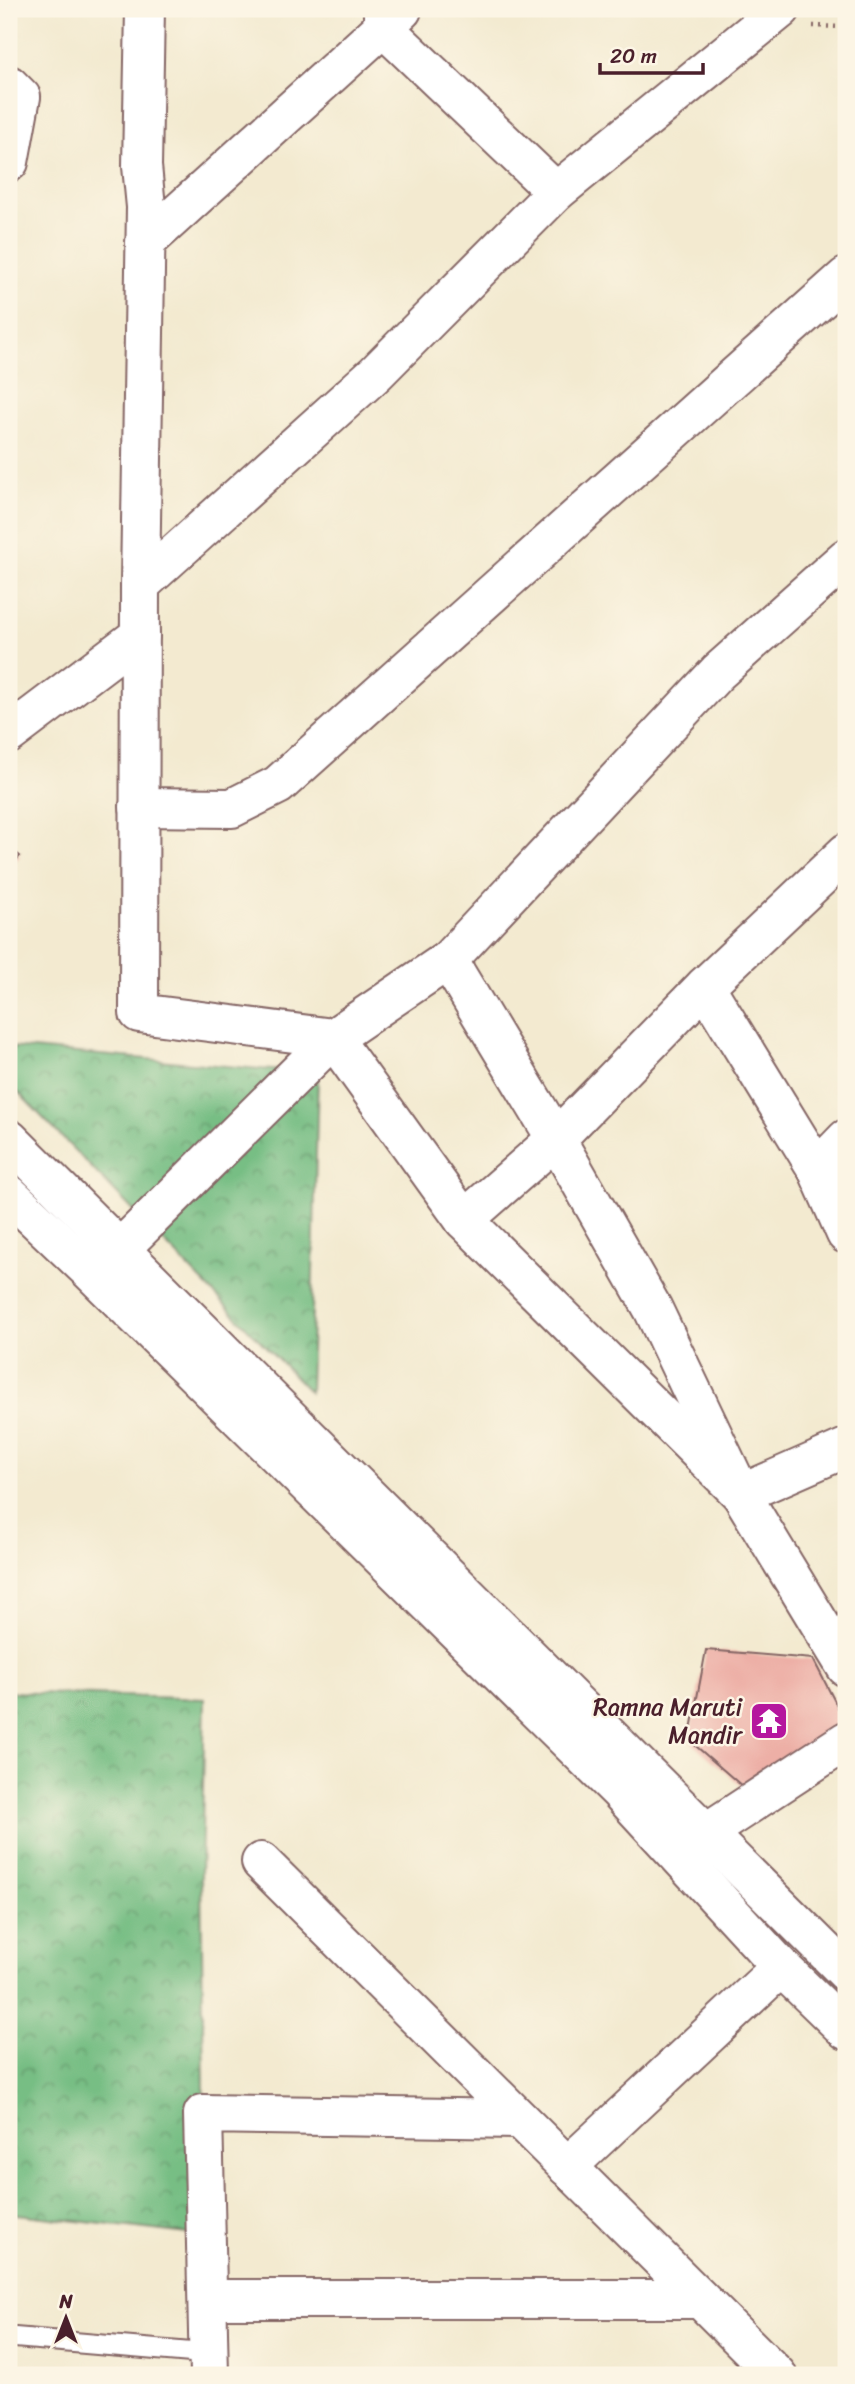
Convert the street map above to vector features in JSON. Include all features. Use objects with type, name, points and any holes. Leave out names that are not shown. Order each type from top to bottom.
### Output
[{"type":"street","points":[[145,9],[142,166],[146,207],[140,585],[139,1013],[333,1038],[464,1220],[741,1494]]},
{"type":"street","points":[[140,585],[376,373],[556,192],[781,9]]},
{"type":"street","points":[[145,243],[390,15],[556,192]]},
{"type":"street","points":[[9,85],[21,97],[9,162]]},
{"type":"street","points":[[139,807],[232,808],[278,785],[846,278]]},
{"type":"street","points":[[120,1249],[333,1038],[448,960],[718,672],[846,558]]},
{"type":"street","points":[[9,734],[140,635]]},
{"type":"street","points":[[464,1220],[556,1139],[705,986],[846,853]]},
{"type":"street","points":[[448,960],[556,1139],[653,1309],[741,1494],[846,1667]]},
{"type":"street","points":[[705,986],[817,1169],[846,1234]]},
{"type":"street","points":[[9,1139],[846,1972]]},
{"type":"street","points":[[817,1169],[846,1139]]},
{"type":"street","points":[[9,1194],[618,1790],[781,1968],[846,2030]]},
{"type":"street","points":[[741,1494],[846,1448]]},
{"type":"street","points":[[707,1832],[846,1741]]},
{"type":"street","points":[[261,1862],[777,2375]]},
{"type":"street","points":[[567,2167],[781,1968]]},
{"type":"street","points":[[209,2365],[203,2114],[519,2119]]},
{"type":"street","points":[[208,2299],[700,2299]]},
{"type":"lane","points":[[9,2337],[209,2365]]},
{"type":"green space","points":[[9,1047],[318,1074],[310,1392],[9,1083]]},
{"type":"green space","points":[[9,1692],[205,1699],[201,1876],[206,2236],[9,2213]]},
{"type":"building","points":[[9,847],[20,856],[9,868]]},
{"type":"building","name":"Ramna Maruti Mandir","points":[[706,1650],[813,1659],[846,1723],[750,1793],[689,1740]]},
{"type":"place","name":"Ramna Maruti Mandir","points":[[769,1721]]}]
